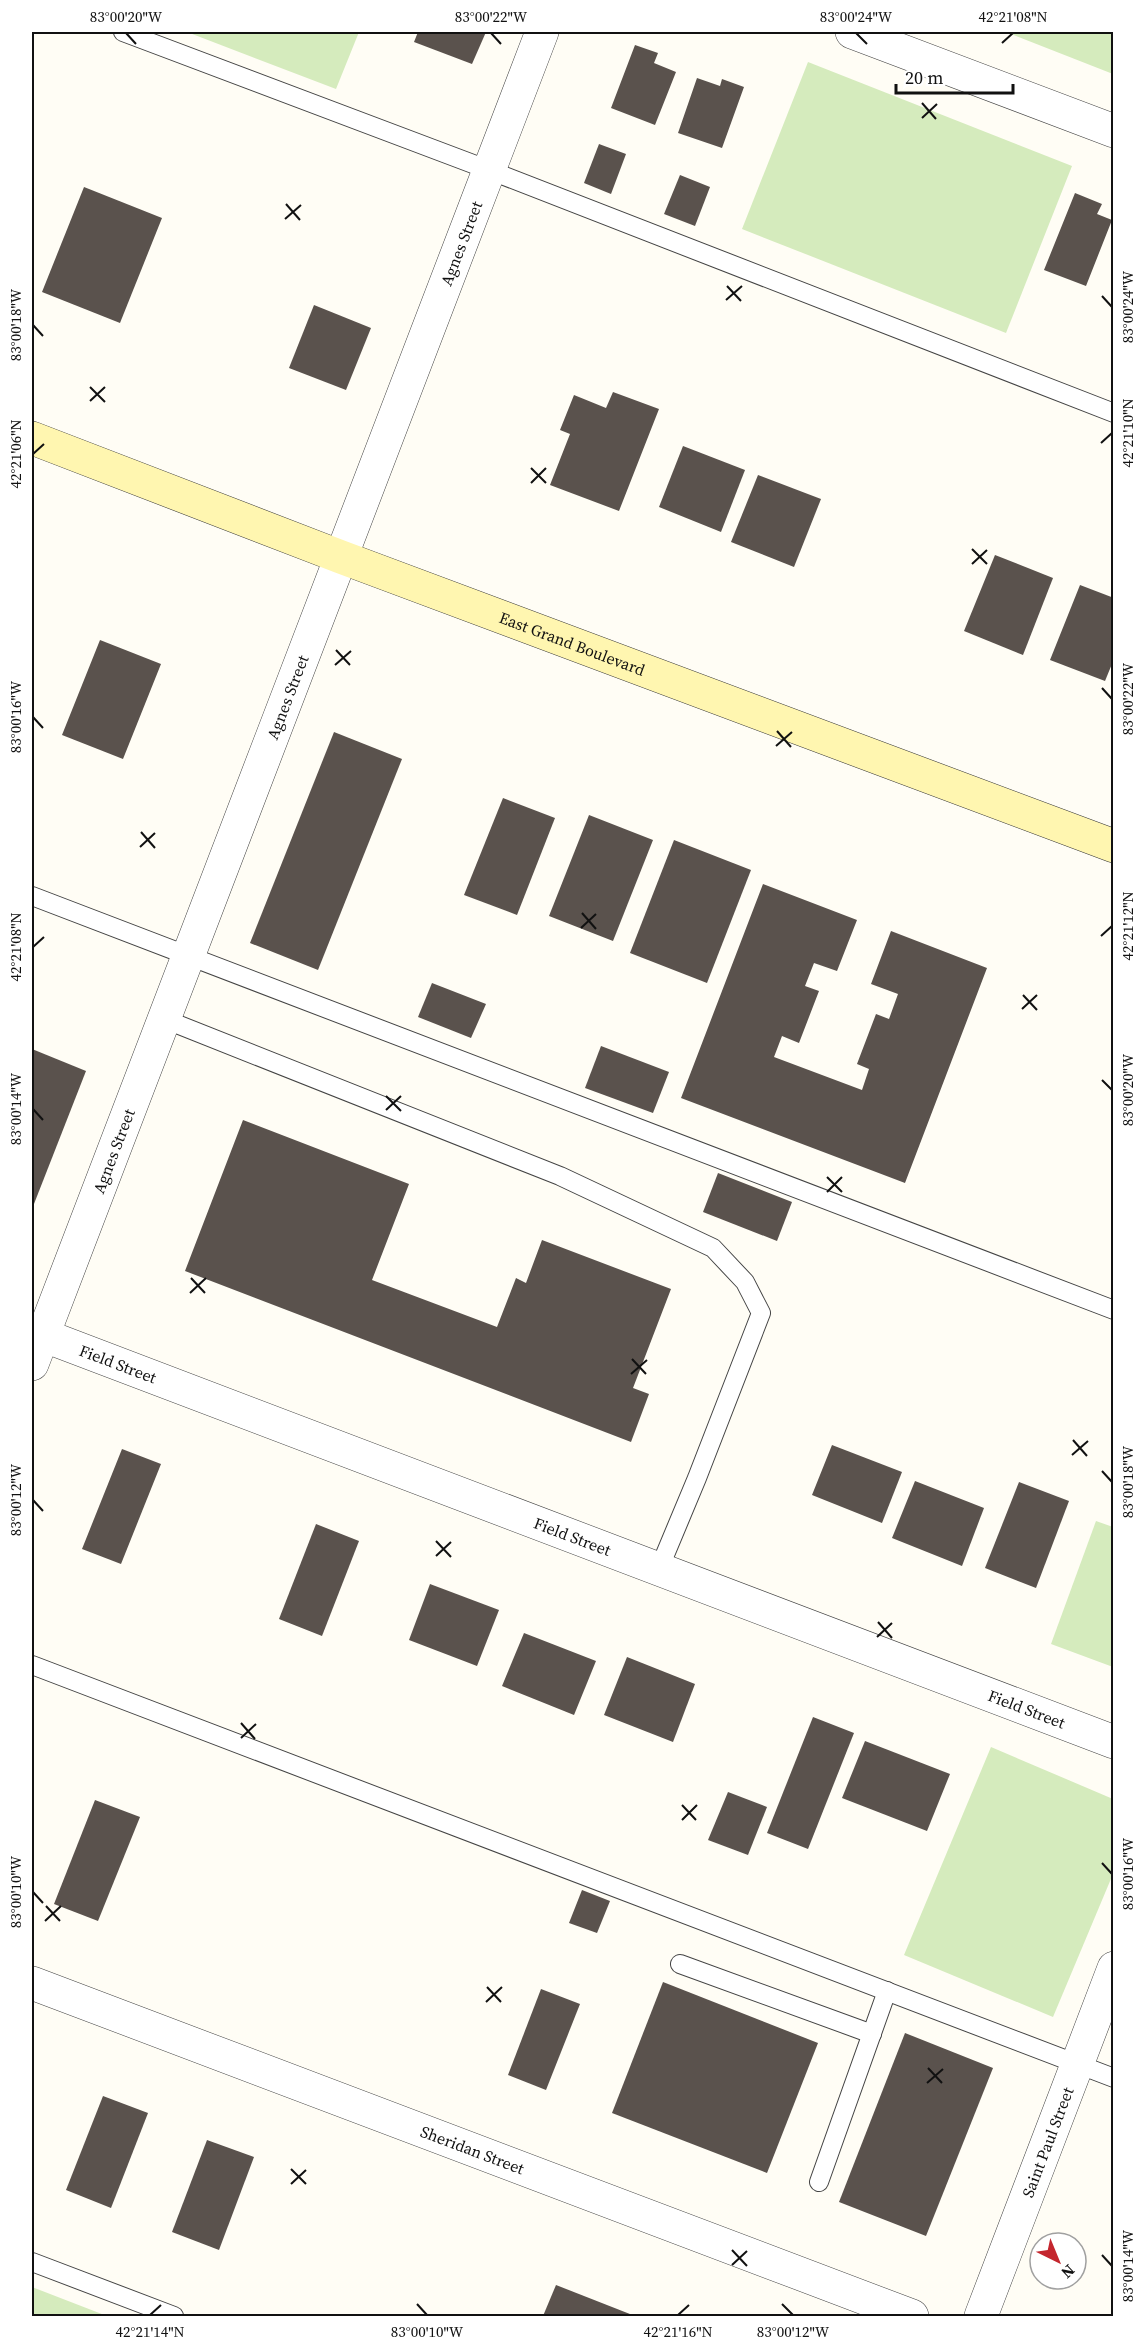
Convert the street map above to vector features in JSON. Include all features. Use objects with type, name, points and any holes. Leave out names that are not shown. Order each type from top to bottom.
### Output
[{"type":"main road","name":"East Grand Boulevard","points":[[32,438],[341,557],[1113,846]]},
{"type":"street","name":"Agnes Street","points":[[35,1343],[188,957],[542,32]]},
{"type":"street","points":[[852,32],[1113,131]]},
{"type":"street","name":"Field Street","points":[[35,1343],[659,1569],[1113,1742]]},
{"type":"street","name":"Saint Paul Street","points":[[981,2316],[1113,1968]]},
{"type":"street","name":"Sheridan Street","points":[[32,1983],[912,2316]]},
{"type":"lane","points":[[123,32],[489,170],[1113,413]]},
{"type":"lane","points":[[32,896],[1113,1310]]},
{"type":"lane","points":[[164,1018],[560,1176],[713,1248],[745,1282],[761,1313],[698,1478],[659,1569]]},
{"type":"lane","points":[[32,1665],[1113,2078]]},
{"type":"lane","points":[[680,1964],[872,2034]]},
{"type":"lane","points":[[819,2182],[887,1991]]},
{"type":"lane","points":[[32,2262],[174,2316]]},
{"type":"green space","points":[[187,32],[359,32],[336,89]]},
{"type":"green space","points":[[1006,32],[1113,32],[1113,74]]},
{"type":"green space","points":[[808,62],[1072,166],[1006,333],[742,229]]},
{"type":"green space","points":[[1096,1521],[1113,1527],[1113,1667],[1051,1644]]},
{"type":"green space","points":[[991,1747],[1113,1799],[1113,1874],[1053,2017],[904,1955]]},
{"type":"green space","points":[[32,2287],[107,2316],[32,2316]]},
{"type":"building","points":[[418,32],[486,32],[472,64],[414,42]]},
{"type":"building","points":[[635,45],[658,53],[654,63],[676,72],[655,125],[611,108]]},
{"type":"building","points":[[697,78],[720,86],[722,79],[744,87],[722,148],[678,133]]},
{"type":"building","points":[[599,144],[626,154],[611,194],[584,183]]},
{"type":"building","points":[[680,175],[710,187],[695,226],[664,214]]},
{"type":"building","points":[[84,187],[162,218],[120,323],[42,292]]},
{"type":"building","points":[[1075,193],[1102,204],[1097,214],[1112,220],[1086,286],[1044,270]]},
{"type":"building","points":[[314,305],[371,328],[346,390],[289,368]]},
{"type":"building","points":[[613,392],[659,409],[619,511],[550,485],[570,434],[560,430],[574,395],[606,408]]},
{"type":"building","points":[[683,446],[745,470],[721,532],[659,507]]},
{"type":"building","points":[[758,475],[821,499],[794,567],[731,542]]},
{"type":"building","points":[[995,555],[1053,578],[1023,655],[964,631]]},
{"type":"building","points":[[1080,585],[1114,598],[1114,659],[1105,681],[1050,660]]},
{"type":"building","points":[[100,640],[161,664],[123,759],[62,735]]},
{"type":"building","points":[[334,732],[402,759],[318,970],[250,943]]},
{"type":"building","points":[[503,798],[555,818],[517,915],[464,895]]},
{"type":"building","points":[[589,815],[653,840],[613,941],[549,916]]},
{"type":"building","points":[[674,840],[751,870],[707,983],[630,953]]},
{"type":"building","points":[[763,884],[857,920],[837,971],[814,963],[805,986],[819,991],[799,1043],[782,1036],[774,1057],[862,1090],[869,1069],[857,1064],[876,1014],[889,1019],[898,994],[871,984],[891,931],[987,968],[905,1183],[681,1098]]},
{"type":"building","points":[[432,983],[486,1004],[471,1038],[418,1017]]},
{"type":"building","points":[[601,1046],[669,1072],[653,1113],[585,1088]]},
{"type":"building","points":[[32,1049],[86,1071],[32,1209]]},
{"type":"building","points":[[243,1120],[409,1184],[372,1280],[497,1327],[516,1278],[526,1283],[542,1240],[671,1289],[633,1388],[649,1394],[631,1442],[185,1271]]},
{"type":"building","points":[[718,1173],[792,1202],[777,1241],[703,1212]]},
{"type":"building","points":[[832,1445],[902,1472],[882,1523],[812,1495]]},
{"type":"building","points":[[122,1449],[161,1464],[121,1564],[82,1549]]},
{"type":"building","points":[[915,1481],[984,1508],[962,1566],[892,1538]]},
{"type":"building","points":[[1019,1482],[1069,1501],[1036,1588],[985,1568]]},
{"type":"building","points":[[316,1524],[359,1541],[322,1636],[279,1619]]},
{"type":"building","points":[[430,1584],[499,1610],[477,1666],[409,1640]]},
{"type":"building","points":[[524,1633],[596,1661],[574,1715],[502,1686]]},
{"type":"building","points":[[627,1657],[695,1684],[673,1742],[604,1715]]},
{"type":"building","points":[[813,1717],[854,1733],[808,1849],[767,1833]]},
{"type":"building","points":[[865,1741],[950,1774],[927,1831],[842,1798]]},
{"type":"building","points":[[728,1792],[767,1807],[748,1855],[708,1840]]},
{"type":"building","points":[[95,1800],[140,1817],[98,1921],[54,1904]]},
{"type":"building","points":[[582,1890],[610,1901],[597,1933],[569,1923]]},
{"type":"building","points":[[663,1982],[818,2043],[767,2173],[612,2113]]},
{"type":"building","points":[[541,1989],[580,2004],[546,2090],[508,2075]]},
{"type":"building","points":[[905,2033],[993,2068],[926,2236],[839,2202]]},
{"type":"building","points":[[103,2096],[148,2113],[111,2208],[66,2190]]},
{"type":"building","points":[[207,2140],[254,2157],[219,2250],[172,2232]]},
{"type":"building","points":[[556,2285],[635,2316],[543,2316]]}]
